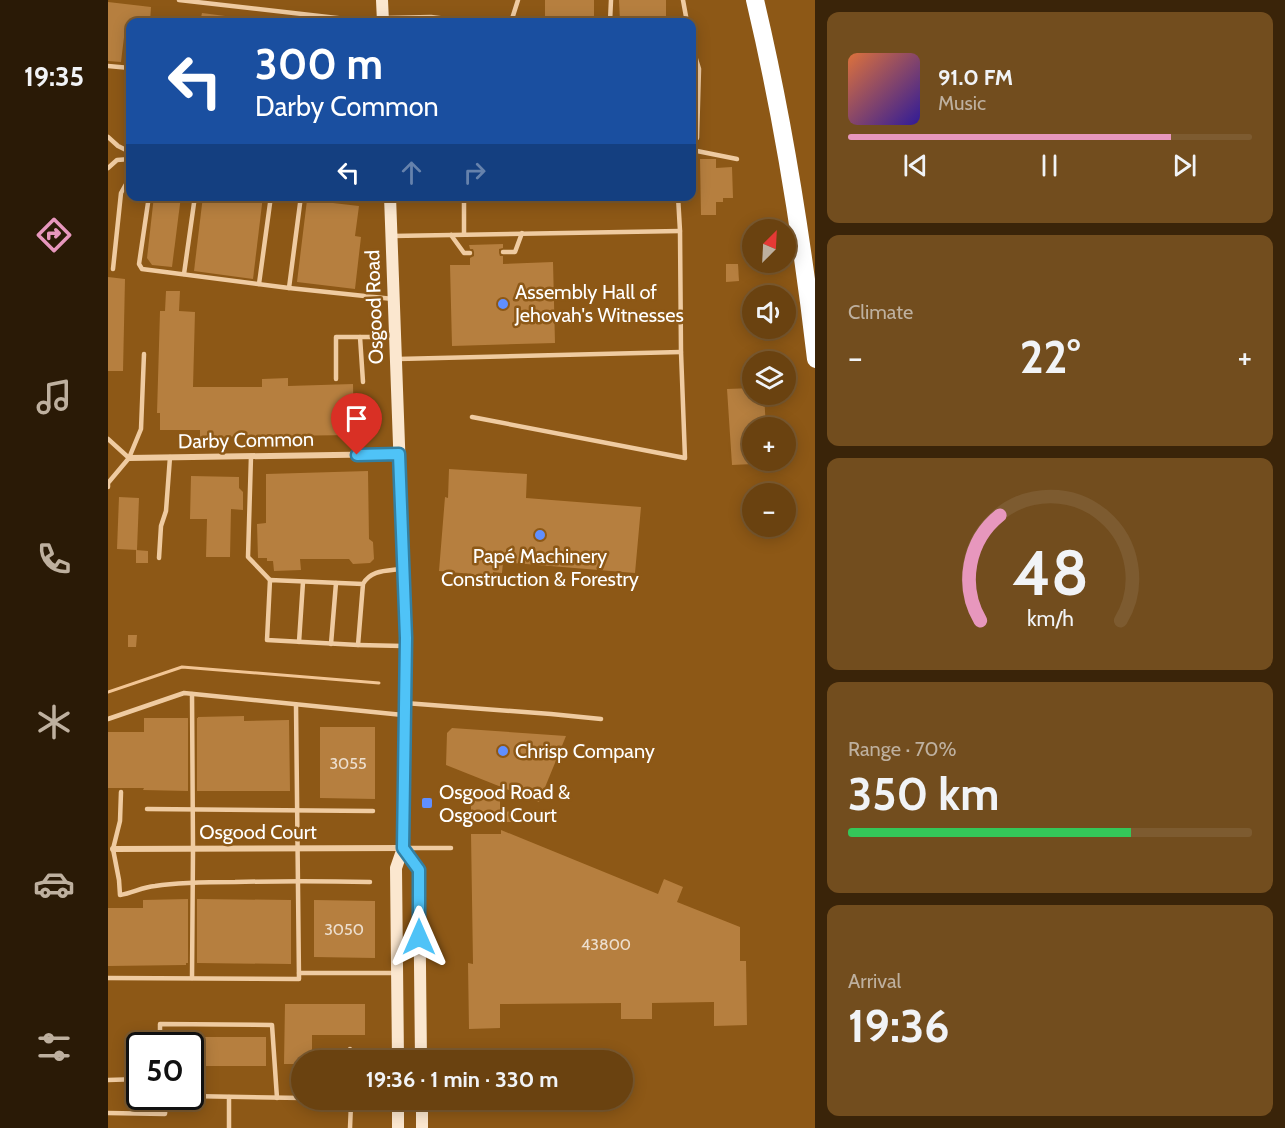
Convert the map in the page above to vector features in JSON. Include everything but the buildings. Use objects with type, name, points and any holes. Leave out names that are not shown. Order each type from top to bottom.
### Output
[{"type":"highway","points":[[754,0],[784,140],[815,351]]},
{"type":"main road","points":[[379,18],[382,0]]},
{"type":"main road","name":"Osgood Road","points":[[390,201],[406,646],[403,848],[396,868],[398,1050]]},
{"type":"main road","points":[[403,848],[419,870],[421,1050]]},
{"type":"main road","points":[[398,1110],[398,1128]]},
{"type":"main road","points":[[422,1110],[422,1128]]},
{"type":"street","name":"Darby Common","points":[[129,458],[399,454]]},
{"type":"street","name":"Osgood Court","points":[[111,848],[403,848]]},
{"type":"lane","points":[[179,0],[350,18]]},
{"type":"lane","points":[[512,18],[519,0]]},
{"type":"lane","points":[[610,18],[611,0]]},
{"type":"lane","points":[[683,0],[686,18]]},
{"type":"lane","points":[[418,18],[439,18]]},
{"type":"lane","points":[[696,59],[699,69],[697,138]]},
{"type":"lane","points":[[108,66],[126,68]]},
{"type":"lane","points":[[108,137],[126,150]]},
{"type":"lane","points":[[696,151],[737,159]]},
{"type":"lane","points":[[108,168],[117,160],[126,159]]},
{"type":"lane","points":[[113,268],[121,194],[126,185]]},
{"type":"lane","points":[[147,201],[139,266],[142,269],[394,299]]},
{"type":"lane","points":[[184,274],[194,201]]},
{"type":"lane","points":[[259,284],[270,201]]},
{"type":"lane","points":[[289,288],[300,201]]},
{"type":"lane","points":[[464,201],[464,234]]},
{"type":"lane","points":[[472,417],[685,458],[678,201]]},
{"type":"lane","points":[[392,236],[680,231]]},
{"type":"lane","points":[[503,252],[515,252],[522,233]]},
{"type":"lane","points":[[451,235],[464,253],[470,253]]},
{"type":"lane","points":[[336,380],[336,337],[395,337]]},
{"type":"lane","points":[[360,337],[363,382]]},
{"type":"lane","points":[[396,359],[681,352]]},
{"type":"lane","points":[[108,488],[108,483],[129,458],[141,429],[144,354]]},
{"type":"lane","points":[[108,439],[129,458]]},
{"type":"lane","points":[[251,456],[248,557],[270,580],[363,584]]},
{"type":"lane","points":[[159,558],[161,526],[166,511],[170,457]]},
{"type":"lane","points":[[358,645],[363,584],[366,578],[376,572],[404,569]]},
{"type":"lane","points":[[270,580],[267,640],[406,646]]},
{"type":"lane","points":[[299,642],[303,582]]},
{"type":"lane","points":[[331,644],[336,583]]},
{"type":"lane","points":[[108,719],[183,693],[296,705],[551,714],[601,719]]},
{"type":"lane","points":[[192,694],[194,849],[192,978]]},
{"type":"lane","points":[[108,978],[299,979],[296,705]]},
{"type":"lane","points":[[121,792],[120,821],[111,848],[119,880],[120,895],[156,885],[193,883],[298,880],[370,882]]},
{"type":"lane","points":[[147,808],[373,811]]},
{"type":"lane","points":[[403,848],[451,848]]},
{"type":"lane","points":[[299,973],[397,973]]},
{"type":"lane","points":[[160,1032],[160,1024],[272,1025],[277,1098]]},
{"type":"lane","points":[[108,1080],[126,1079]]},
{"type":"lane","points":[[204,1096],[291,1098]]},
{"type":"lane","points":[[229,1097],[229,1128]]},
{"type":"lane","points":[[108,1113],[165,1114],[165,1110]]},
{"type":"lane","points":[[350,1128],[351,1110]]},
{"type":"waterway","points":[[108,692],[182,667],[379,683]]},
{"type":"place","name":"Assembly Hall of Jehovah's Witnesses","points":[[503,304]]},
{"type":"place","name":"Papé Machinery Construction & Forestry","points":[[540,535]]},
{"type":"place","name":"Chrisp Company","points":[[503,751]]},
{"type":"place","name":"Osgood Road & Osgood Court","points":[[427,803]]},
{"type":"route","points":[[357,455],[399,454],[406,638],[403,848],[419,870],[419,937]]}]
